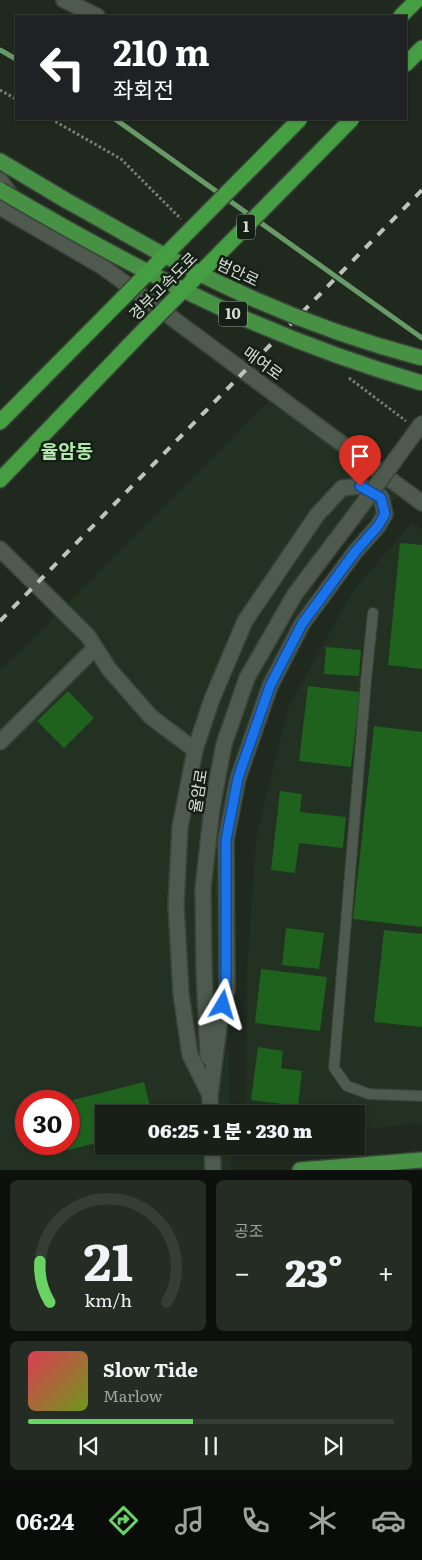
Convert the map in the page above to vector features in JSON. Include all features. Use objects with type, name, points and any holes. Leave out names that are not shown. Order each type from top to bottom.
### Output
[{"type":"highway","points":[[402,15],[417,0]]},
{"type":"highway","points":[[407,63],[422,48]]},
{"type":"highway","name":"경부고속도로","points":[[0,422],[299,120]]},
{"type":"highway","name":"경부고속도로","points":[[0,480],[139,335],[351,120]]},
{"type":"highway","name":"범안로","points":[[0,161],[160,253],[215,281],[292,315],[374,344],[422,358]]},
{"type":"highway","name":"10","points":[[0,190],[110,252],[240,317],[336,356],[422,383]]},
{"type":"highway","points":[[300,1170],[422,1160]]},
{"type":"street","points":[[64,0],[80,3],[96,15]]},
{"type":"street","points":[[0,180],[15,200],[55,239]]},
{"type":"street","points":[[0,207],[55,239]]},
{"type":"street","name":"매여로","points":[[55,239],[103,267],[422,503]]},
{"type":"street","name":"율암로","points":[[211,1105],[204,970],[203,888],[212,808],[224,744],[248,678],[290,602],[422,423]]},
{"type":"street","points":[[360,486],[381,498],[385,514],[378,526],[355,552],[302,624],[270,686],[238,778],[226,840],[226,990],[220,1019],[210,1095],[190,1055],[181,994],[176,906],[180,827],[195,750],[212,699],[245,621],[317,515],[342,488],[360,486]]},
{"type":"street","points":[[0,549],[88,636],[109,669],[151,716],[195,750]]},
{"type":"street","points":[[0,742],[95,648]]},
{"type":"street","points":[[212,1155],[213,1170]]},
{"type":"lane","points":[[373,613],[334,1068],[348,1086],[369,1094],[422,1096]]},
{"type":"path","points":[[0,90],[15,98]]},
{"type":"shaded area","points":[[276,394],[406,492],[331,546],[238,778],[226,957],[230,1105],[95,1105],[95,1155],[231,1155],[231,1170],[0,1170],[0,671]]},
{"type":"shaded area","points":[[412,522],[422,529],[422,1123],[365,1129],[365,1105],[246,1105],[247,971],[256,839],[288,708],[353,591]]},
{"type":"building","points":[[400,543],[422,545],[422,669],[388,665]]},
{"type":"building","points":[[326,647],[361,650],[359,676],[324,674]]},
{"type":"building","points":[[308,686],[360,692],[351,767],[299,761]]},
{"type":"building","points":[[68,691],[94,718],[64,748],[37,721]]},
{"type":"building","points":[[374,726],[422,732],[422,927],[353,919]]},
{"type":"building","points":[[280,791],[302,794],[300,812],[346,817],[343,848],[299,843],[295,873],[271,870]]},
{"type":"building","points":[[286,928],[324,933],[319,969],[282,965]]},
{"type":"building","points":[[384,930],[422,934],[422,1027],[374,1022]]},
{"type":"building","points":[[261,969],[327,977],[320,1031],[255,1023]]},
{"type":"building","points":[[258,1047],[283,1051],[281,1068],[302,1071],[298,1105],[251,1100]]},
{"type":"building","points":[[144,1082],[150,1105],[95,1105],[95,1143],[80,1147],[80,1098]]},
{"type":"waterway","points":[[0,50],[15,58]]},
{"type":"waterway","points":[[116,120],[422,338]]},
{"type":"railway","points":[[0,621],[422,190]]},
{"type":"district","name":"율암동","points":[[67,451]]},
{"type":"route","points":[[223,1005],[226,990],[226,840],[238,778],[270,686],[302,624],[355,552],[378,526],[385,514],[381,498],[360,486]]}]
